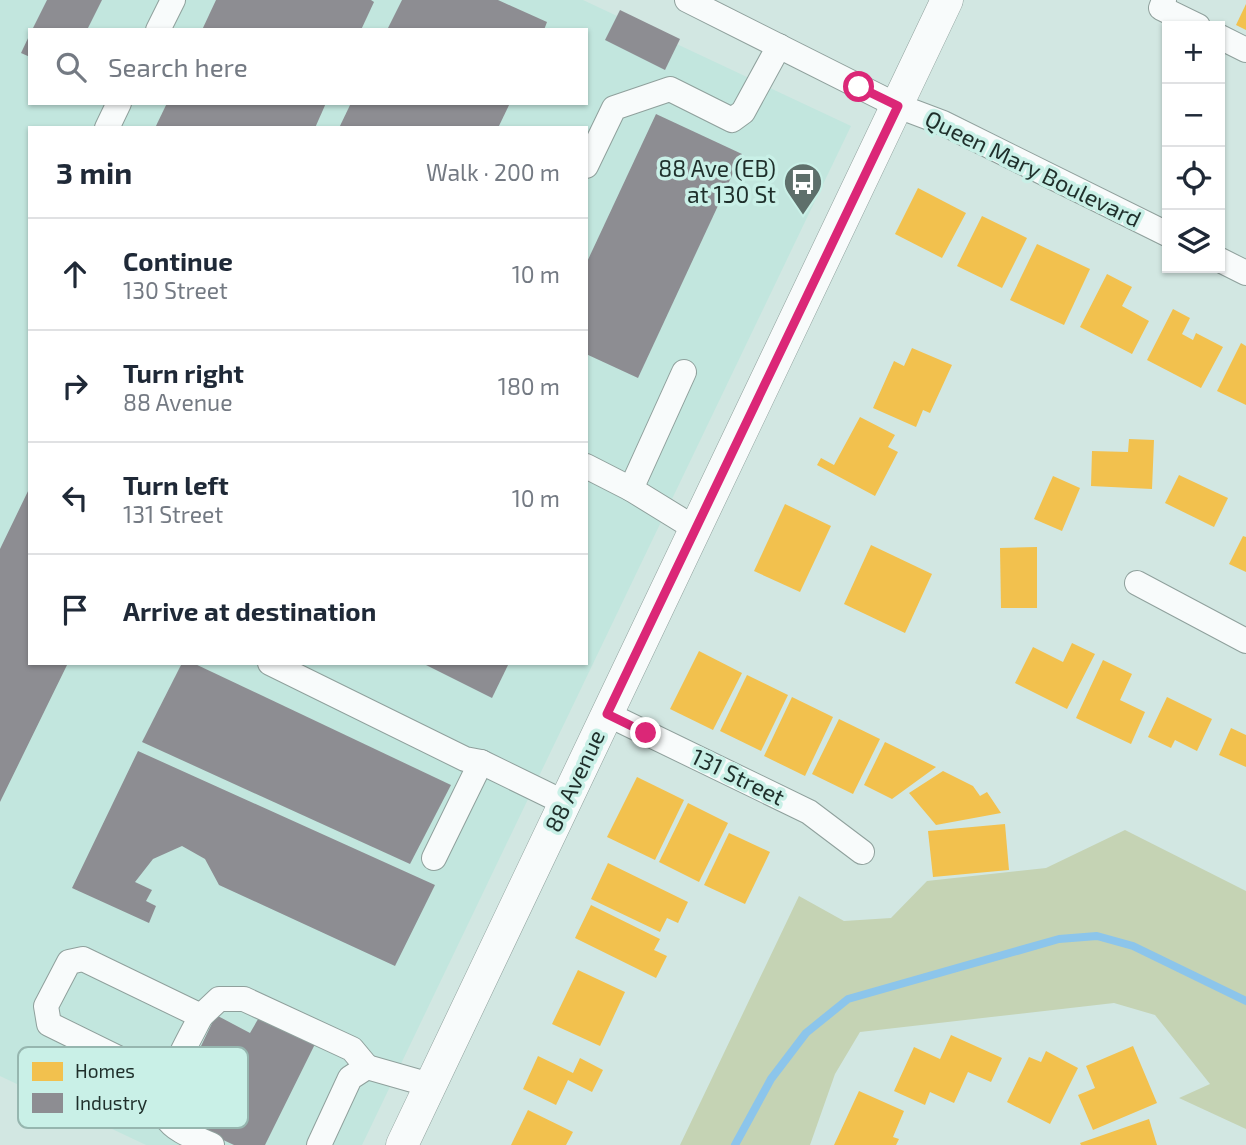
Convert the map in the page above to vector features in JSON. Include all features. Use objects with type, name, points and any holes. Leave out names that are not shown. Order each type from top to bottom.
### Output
[{"type":"main road","name":"88 Avenue","points":[[402,1145],[947,0]]},
{"type":"street","points":[[159,28],[173,0]]},
{"type":"street","name":"Queen Mary Boulevard","points":[[687,0],[717,6],[779,47],[898,106],[943,123],[1162,232]]},
{"type":"street","points":[[1164,0],[1161,8],[1188,21]]},
{"type":"street","points":[[1225,40],[1246,50]]},
{"type":"street","points":[[588,162],[614,108],[670,89],[733,120],[743,112],[779,47]]},
{"type":"street","points":[[108,126],[119,105]]},
{"type":"street","points":[[631,489],[684,372]]},
{"type":"street","points":[[588,467],[631,489],[696,529]]},
{"type":"street","points":[[1137,583],[1246,642]]},
{"type":"street","points":[[274,665],[465,759],[481,762],[565,803]]},
{"type":"street","name":"131 Street","points":[[607,714],[809,812],[862,852]]},
{"type":"street","points":[[434,858],[481,762]]},
{"type":"street","points":[[96,1047],[49,1024],[46,1006],[69,962],[83,960],[201,1016]]},
{"type":"street","points":[[186,1047],[204,1009],[219,999],[244,999],[352,1049],[367,1067],[430,1085]]},
{"type":"street","points":[[319,1145],[350,1078],[367,1067]]},
{"type":"street","points":[[177,1128],[212,1145]]},
{"type":"shaded area","points":[[0,0],[583,0],[851,126],[362,1145],[146,1145],[110,1128],[248,1128],[248,1047],[18,1047],[18,1085],[0,1076]]},
{"type":"shaded area","points":[[1125,830],[1246,891],[1246,1129],[1179,1098],[1210,1084],[1155,1015],[1114,1003],[860,1032],[835,1074],[810,1145],[680,1145],[799,896],[844,921],[891,918],[927,881],[1046,868]]},
{"type":"building: Homes","points":[[1246,4],[1246,30],[1236,25]]},
{"type":"building: Homes","points":[[918,188],[966,213],[942,258],[895,234]]},
{"type":"building: Homes","points":[[982,216],[1027,238],[1002,288],[957,266]]},
{"type":"building: Homes","points":[[1037,244],[1090,269],[1064,325],[1010,300]]},
{"type":"building: Homes","points":[[1107,274],[1132,287],[1122,306],[1149,321],[1132,354],[1080,327]]},
{"type":"building: Homes","points":[[1173,309],[1190,318],[1182,334],[1193,340],[1196,333],[1223,347],[1201,388],[1147,360]]},
{"type":"building: Homes","points":[[1241,343],[1246,346],[1246,405],[1217,391]]},
{"type":"building: Homes","points":[[912,348],[952,365],[930,413],[923,410],[916,427],[873,408],[894,361],[904,366]]},
{"type":"building: Homes","points":[[860,417],[895,435],[888,447],[898,452],[875,496],[817,465],[821,458],[834,465]]},
{"type":"building: Homes","points":[[1129,439],[1154,440],[1152,489],[1091,486],[1092,451],[1128,452]]},
{"type":"building: Homes","points":[[1179,475],[1228,498],[1214,527],[1165,503]]},
{"type":"building: Homes","points":[[1053,476],[1080,488],[1062,531],[1034,519]]},
{"type":"building: Homes","points":[[785,504],[831,526],[800,592],[754,571]]},
{"type":"building: Homes","points":[[1243,536],[1246,537],[1246,572],[1229,564]]},
{"type":"building: Homes","points":[[871,545],[932,574],[905,633],[844,604]]},
{"type":"building: Homes","points":[[1037,547],[1037,608],[1001,608],[1000,548]]},
{"type":"building: Homes","points":[[1072,643],[1095,654],[1067,709],[1015,683],[1033,647],[1063,662]]},
{"type":"building: Homes","points":[[699,651],[742,673],[713,730],[670,709]]},
{"type":"building: Homes","points":[[1103,660],[1132,674],[1120,700],[1145,712],[1131,744],[1076,718]]},
{"type":"building: Homes","points":[[747,675],[788,695],[761,751],[720,731]]},
{"type":"building: Homes","points":[[792,697],[833,717],[805,776],[764,756]]},
{"type":"building: Homes","points":[[1167,697],[1212,719],[1197,751],[1175,740],[1171,748],[1148,737]]},
{"type":"building: Homes","points":[[839,719],[880,739],[853,794],[812,774]]},
{"type":"building: Homes","points":[[1231,728],[1246,735],[1246,767],[1219,755]]},
{"type":"building: Homes","points":[[885,742],[936,767],[892,799],[864,785]]},
{"type":"building: Homes","points":[[943,771],[973,786],[980,796],[987,792],[1001,813],[936,825],[909,793]]},
{"type":"building: Homes","points":[[637,777],[684,800],[655,860],[607,837]]},
{"type":"building: Homes","points":[[688,803],[728,823],[699,882],[659,862]]},
{"type":"building: Homes","points":[[1005,824],[1009,870],[933,877],[928,831]]},
{"type":"building: Homes","points":[[729,833],[770,852],[745,904],[704,885]]},
{"type":"building: Homes","points":[[608,863],[688,902],[678,923],[667,918],[660,932],[591,899]]},
{"type":"building: Homes","points":[[591,905],[660,939],[654,950],[667,956],[656,978],[575,938]]},
{"type":"building: Homes","points":[[578,970],[625,992],[600,1046],[552,1024]]},
{"type":"building: Homes","points":[[951,1035],[1002,1058],[991,1082],[968,1072],[954,1103],[930,1092],[925,1105],[894,1091],[914,1047],[940,1059]]},
{"type":"building: Homes","points":[[1133,1046],[1157,1103],[1093,1130],[1078,1095],[1095,1088],[1086,1066]]},
{"type":"building: Homes","points":[[1046,1051],[1078,1068],[1050,1124],[1007,1102],[1029,1057],[1041,1062]]},
{"type":"building: Homes","points":[[538,1056],[573,1073],[580,1058],[603,1070],[592,1092],[568,1080],[556,1105],[523,1089]]},
{"type":"building: Homes","points":[[859,1091],[904,1111],[893,1137],[899,1139],[896,1145],[834,1145]]},
{"type":"building: Homes","points":[[528,1110],[573,1132],[566,1145],[511,1145]]},
{"type":"building: Homes","points":[[1149,1119],[1157,1145],[1080,1143]]},
{"type":"building: Industry","points":[[47,0],[102,0],[88,28],[33,28]]},
{"type":"building: Industry","points":[[216,0],[374,2],[362,28],[203,28]]},
{"type":"building: Industry","points":[[402,0],[498,0],[547,22],[545,28],[388,28]]},
{"type":"building: Industry","points":[[620,10],[680,39],[665,70],[605,40]]},
{"type":"building: Industry","points":[[28,38],[28,56],[21,53]]},
{"type":"building: Industry","points":[[166,105],[325,105],[316,126],[156,126]]},
{"type":"building: Industry","points":[[350,105],[509,105],[499,126],[340,126]]},
{"type":"building: Industry","points":[[656,114],[742,154],[638,378],[588,355],[588,260]]},
{"type":"building: Industry","points":[[28,491],[28,665],[67,665],[0,802],[0,549]]},
{"type":"building: Industry","points":[[181,665],[197,665],[451,785],[410,864],[142,742]]},
{"type":"building: Industry","points":[[426,665],[508,665],[492,698]]},
{"type":"building: Industry","points":[[138,751],[435,885],[395,966],[219,885],[205,859],[182,846],[153,859],[135,882],[152,890],[146,901],[156,906],[149,923],[72,888]]},
{"type":"building: Industry","points":[[261,1014],[317,1040],[265,1145],[234,1145],[206,1132],[207,1128],[248,1128],[248,1047],[201,1047],[216,1015],[250,1033]]},
{"type":"waterway","points":[[735,1145],[771,1079],[806,1033],[848,999],[1059,939],[1097,936],[1133,946],[1246,1001]]},
{"type":"place","name":"88 Ave (EB) at 130 St","points":[[803,216]]},
{"type":"route","points":[[646,733],[607,714],[898,106],[859,87]]}]
